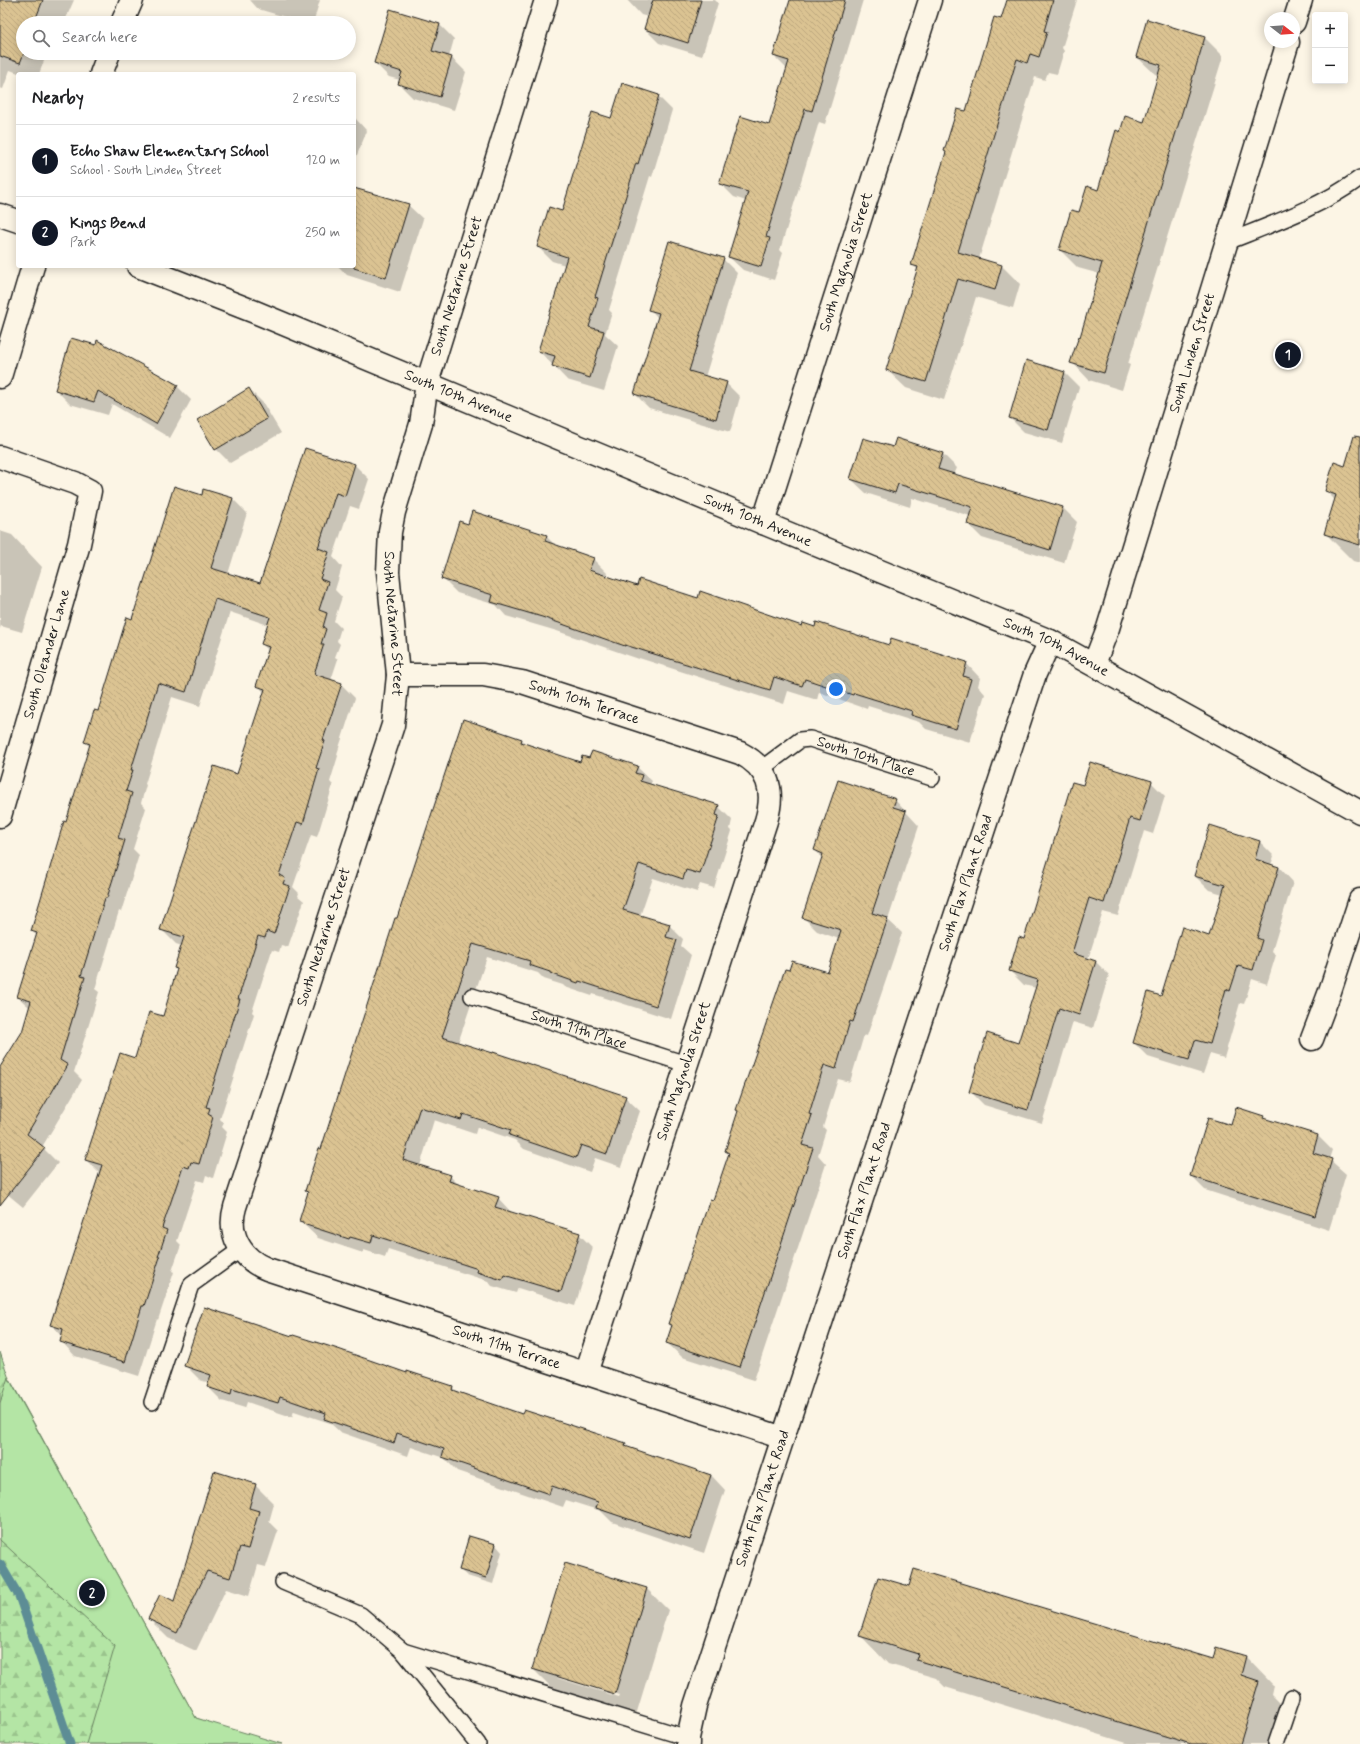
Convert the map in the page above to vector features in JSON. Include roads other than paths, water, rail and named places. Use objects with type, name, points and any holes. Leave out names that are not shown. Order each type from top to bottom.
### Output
[{"type":"street","points":[[125,16],[132,0]]},
{"type":"street","name":"South Nectarine Street","points":[[239,1247],[233,1228],[234,1211],[393,725],[398,675],[388,572],[389,546],[394,512],[421,424],[427,383],[546,0]]},
{"type":"street","name":"South Magnolia Street","points":[[763,523],[930,0]]},
{"type":"street","points":[[1297,12],[1301,0]]},
{"type":"street","name":"South Linden Street","points":[[1094,664],[1108,628],[1286,48]]},
{"type":"street","points":[[102,72],[106,60]]},
{"type":"street","points":[[0,215],[16,220]]},
{"type":"street","points":[[0,377],[32,268]]},
{"type":"street","name":"South 10th Avenue","points":[[143,268],[262,315],[1050,641],[1094,664],[1118,680],[1360,812]]},
{"type":"street","name":"South Oleander Lane","points":[[0,457],[75,483],[90,491],[79,544],[0,816]]},
{"type":"street","name":"South Flax Plant Road","points":[[688,1741],[695,1706],[1034,674],[1050,641]]},
{"type":"street","name":"South 10th Terrace","points":[[398,675],[483,675],[522,682],[736,752],[748,757],[761,769]]},
{"type":"street","name":"South Magnolia Street","points":[[586,1373],[770,807],[769,787],[761,769]]},
{"type":"street","points":[[1312,1039],[1329,994],[1360,900]]},
{"type":"street","name":"South 11th Terrace","points":[[239,1247],[252,1261],[267,1269],[783,1438]]},
{"type":"lane","points":[[1226,242],[1297,214],[1351,185],[1360,178]]},
{"type":"lane","name":"South 10th Place","points":[[761,769],[800,740],[810,739],[932,778]]},
{"type":"lane","name":"South 11th Place","points":[[472,996],[686,1064]]},
{"type":"lane","points":[[152,1402],[191,1284],[239,1247]]},
{"type":"lane","points":[[282,1582],[361,1615],[403,1651],[478,1744]]},
{"type":"lane","points":[[403,1651],[688,1741]]},
{"type":"lane","points":[[1276,1744],[1292,1697]]},
{"type":"waterway","points":[[0,1564],[19,1596],[70,1744]]},
{"type":"place","name":"Echo Shaw Elementary School","points":[[1288,355]]},
{"type":"place","name":"Kings Bend","points":[[92,1593]]}]
